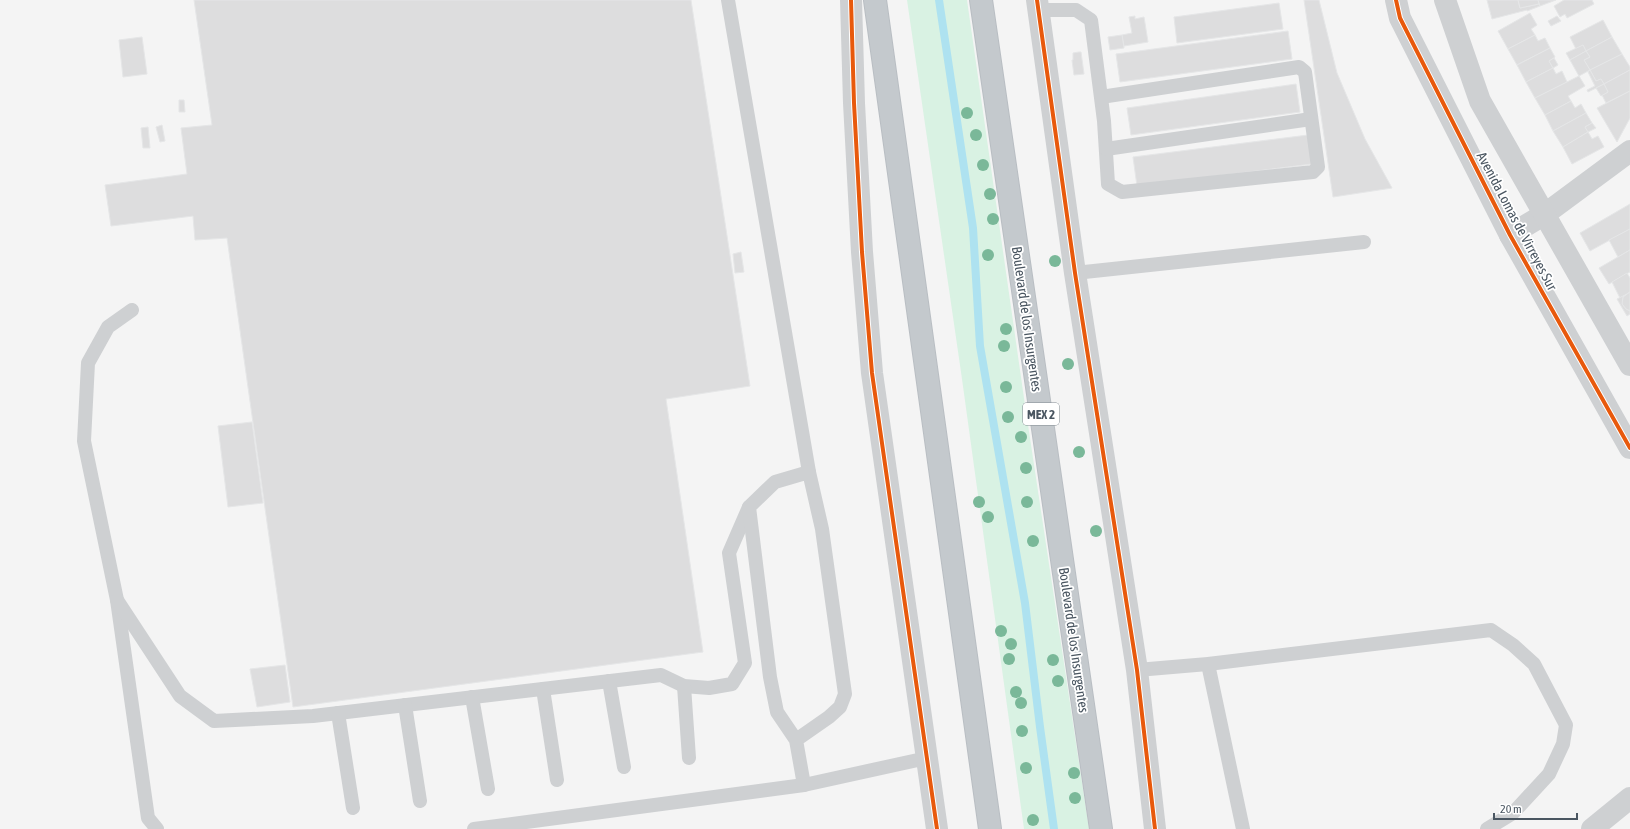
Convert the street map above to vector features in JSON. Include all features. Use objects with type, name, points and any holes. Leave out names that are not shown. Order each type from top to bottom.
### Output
[{"type":"highway","points":[[875,0],[990,829]]},
{"type":"highway","name":"Boulevard de los Insurgentes","points":[[981,0],[1101,829]]},
{"type":"street","points":[[851,0],[854,103],[862,252],[872,373],[937,829]]},
{"type":"street","name":"Avenida Lomas de Virreyes Sur","points":[[1396,0],[1400,18],[1510,235],[1630,448]]},
{"type":"street","name":"Avenida Lomas de Virreyes Sur","points":[[1445,0],[1480,101],[1630,365]]},
{"type":"street","points":[[1037,5],[1075,273],[1137,670],[1155,829]]},
{"type":"street","points":[[1510,235],[1545,214],[1630,151]]},
{"type":"street","points":[[1592,829],[1630,798]]},
{"type":"lane","points":[[728,0],[809,472],[822,529],[845,694],[840,706],[834,712],[796,740]]},
{"type":"lane","points":[[1037,5],[1076,10],[1091,20],[1101,97],[1108,184],[1122,192],[1313,172],[1318,167],[1305,72],[1299,67],[1101,97]]},
{"type":"lane","points":[[1106,149],[1311,119]]},
{"type":"lane","points":[[1075,273],[1364,242]]},
{"type":"lane","points":[[132,310],[108,328],[88,363],[84,441],[117,600],[148,818],[157,829]]},
{"type":"lane","points":[[117,600],[180,696],[214,721],[313,716],[662,675],[684,686],[709,688],[732,684],[745,662],[729,553],[749,507],[775,482],[809,472]]},
{"type":"lane","points":[[749,507],[770,678],[777,712],[796,740],[804,786]]},
{"type":"lane","points":[[1137,670],[1208,664],[1491,630],[1513,645],[1534,664],[1566,725],[1563,744],[1549,774],[1513,813],[1488,829]]},
{"type":"lane","points":[[1208,664],[1243,829]]},
{"type":"lane","points":[[609,681],[624,767]]},
{"type":"lane","points":[[684,686],[689,758]]},
{"type":"lane","points":[[543,689],[557,780]]},
{"type":"lane","points":[[472,697],[488,789]]},
{"type":"lane","points":[[406,705],[420,801]]},
{"type":"lane","points":[[338,713],[353,808]]},
{"type":"lane","points":[[474,829],[804,786],[927,758]]},
{"type":"green space","points":[[907,0],[967,0],[1025,405],[1089,829],[1024,829],[962,379]]},
{"type":"building","points":[[194,0],[691,0],[750,386],[666,399],[703,652],[293,707],[227,238],[195,240],[193,216],[111,226],[105,185],[187,174],[181,128],[212,125]]},
{"type":"building","points":[[1304,0],[1319,0],[1337,73],[1365,139],[1392,188],[1333,197]]},
{"type":"building","points":[[1487,0],[1518,0],[1520,8],[1539,4],[1540,6],[1527,11],[1492,19]]},
{"type":"building","points":[[1518,0],[1538,0],[1539,4],[1520,8]]},
{"type":"building","points":[[1538,0],[1556,0],[1540,6]]},
{"type":"building","points":[[1564,0],[1592,0],[1594,4],[1567,18],[1565,14],[1560,17],[1554,6]]},
{"type":"building","points":[[1279,3],[1283,29],[1177,43],[1174,17]]},
{"type":"building","points":[[1530,13],[1537,25],[1531,29],[1535,35],[1508,49],[1498,31]]},
{"type":"building","points":[[1135,16],[1135,19],[1144,17],[1148,42],[1124,46],[1122,35],[1132,33],[1129,17]]},
{"type":"building","points":[[1557,16],[1561,21],[1551,26],[1548,21]]},
{"type":"building","points":[[1603,20],[1612,37],[1586,51],[1583,45],[1576,49],[1570,37]]},
{"type":"building","points":[[1288,31],[1292,59],[1120,82],[1116,54]]},
{"type":"building","points":[[1122,35],[1124,48],[1110,50],[1108,37]]},
{"type":"building","points":[[1535,35],[1538,41],[1545,38],[1550,48],[1517,65],[1508,49]]},
{"type":"building","points":[[142,37],[147,74],[123,77],[119,40]]},
{"type":"building","points":[[1612,37],[1622,54],[1590,70],[1584,60],[1590,57],[1586,51]]},
{"type":"building","points":[[1583,45],[1586,51],[1570,60],[1566,53]]},
{"type":"building","points":[[1550,48],[1555,57],[1549,61],[1553,68],[1526,82],[1517,65]]},
{"type":"building","points":[[1586,51],[1590,57],[1584,60],[1590,70],[1579,76],[1570,60]]},
{"type":"building","points":[[1081,52],[1084,74],[1074,75],[1072,60],[1073,53]]},
{"type":"building","points":[[1622,54],[1630,67],[1630,70],[1604,84],[1601,79],[1596,81],[1590,70]]},
{"type":"building","points":[[1554,58],[1558,65],[1553,68],[1549,61]]},
{"type":"building","points":[[1553,68],[1556,74],[1562,71],[1567,82],[1535,98],[1526,82]]},
{"type":"building","points":[[1590,70],[1596,81],[1601,79],[1604,84],[1588,92],[1587,90],[1595,86],[1588,72]]},
{"type":"building","points":[[1630,70],[1630,91],[1606,103],[1602,95],[1608,92],[1604,84]]},
{"type":"building","points":[[1579,76],[1585,86],[1568,96],[1571,101],[1545,115],[1535,98]]},
{"type":"building","points":[[1296,84],[1300,112],[1131,135],[1127,108]]},
{"type":"building","points":[[1604,84],[1608,92],[1601,96],[1596,88]]},
{"type":"building","points":[[1630,91],[1630,118],[1617,142],[1597,108]]},
{"type":"building","points":[[179,100],[184,100],[185,112],[179,112]]},
{"type":"building","points":[[1571,101],[1575,108],[1581,104],[1586,113],[1553,131],[1545,115]]},
{"type":"building","points":[[1586,113],[1592,123],[1585,127],[1588,132],[1563,147],[1553,131]]},
{"type":"building","points":[[1592,123],[1596,128],[1588,132],[1585,127]]},
{"type":"building","points":[[162,125],[165,141],[160,142],[156,127]]},
{"type":"building","points":[[148,127],[150,148],[143,148],[141,128]]},
{"type":"building","points":[[1588,132],[1592,139],[1598,136],[1604,147],[1572,164],[1563,147]]},
{"type":"building","points":[[1308,135],[1312,164],[1137,186],[1133,157]]},
{"type":"building","points":[[1630,204],[1630,229],[1590,251],[1580,233]]},
{"type":"building","points":[[1630,229],[1630,250],[1618,257],[1609,240]]},
{"type":"building","points":[[1630,250],[1630,272],[1609,284],[1599,268]]},
{"type":"building","points":[[741,252],[744,272],[735,273],[733,254]]},
{"type":"building","points":[[1627,273],[1630,278],[1630,292],[1620,298],[1612,282]]},
{"type":"building","points":[[1630,292],[1630,311],[1622,304],[1623,297]]},
{"type":"building","points":[[1625,295],[1623,297],[1622,304],[1630,311],[1630,314],[1627,316],[1617,299]]},
{"type":"building","points":[[252,422],[263,503],[228,507],[218,426]]},
{"type":"building","points":[[285,665],[290,702],[257,707],[250,669]]},
{"type":"waterway","points":[[939,0],[973,228],[980,346],[1025,603],[1054,829]]},
{"type":"cycle path","points":[[851,0],[854,103],[862,252],[872,373],[937,829]]},
{"type":"cycle path","points":[[1037,0],[1075,273],[1137,670],[1155,829]]},
{"type":"cycle path","points":[[1396,0],[1400,18],[1510,235],[1630,448]]}]
